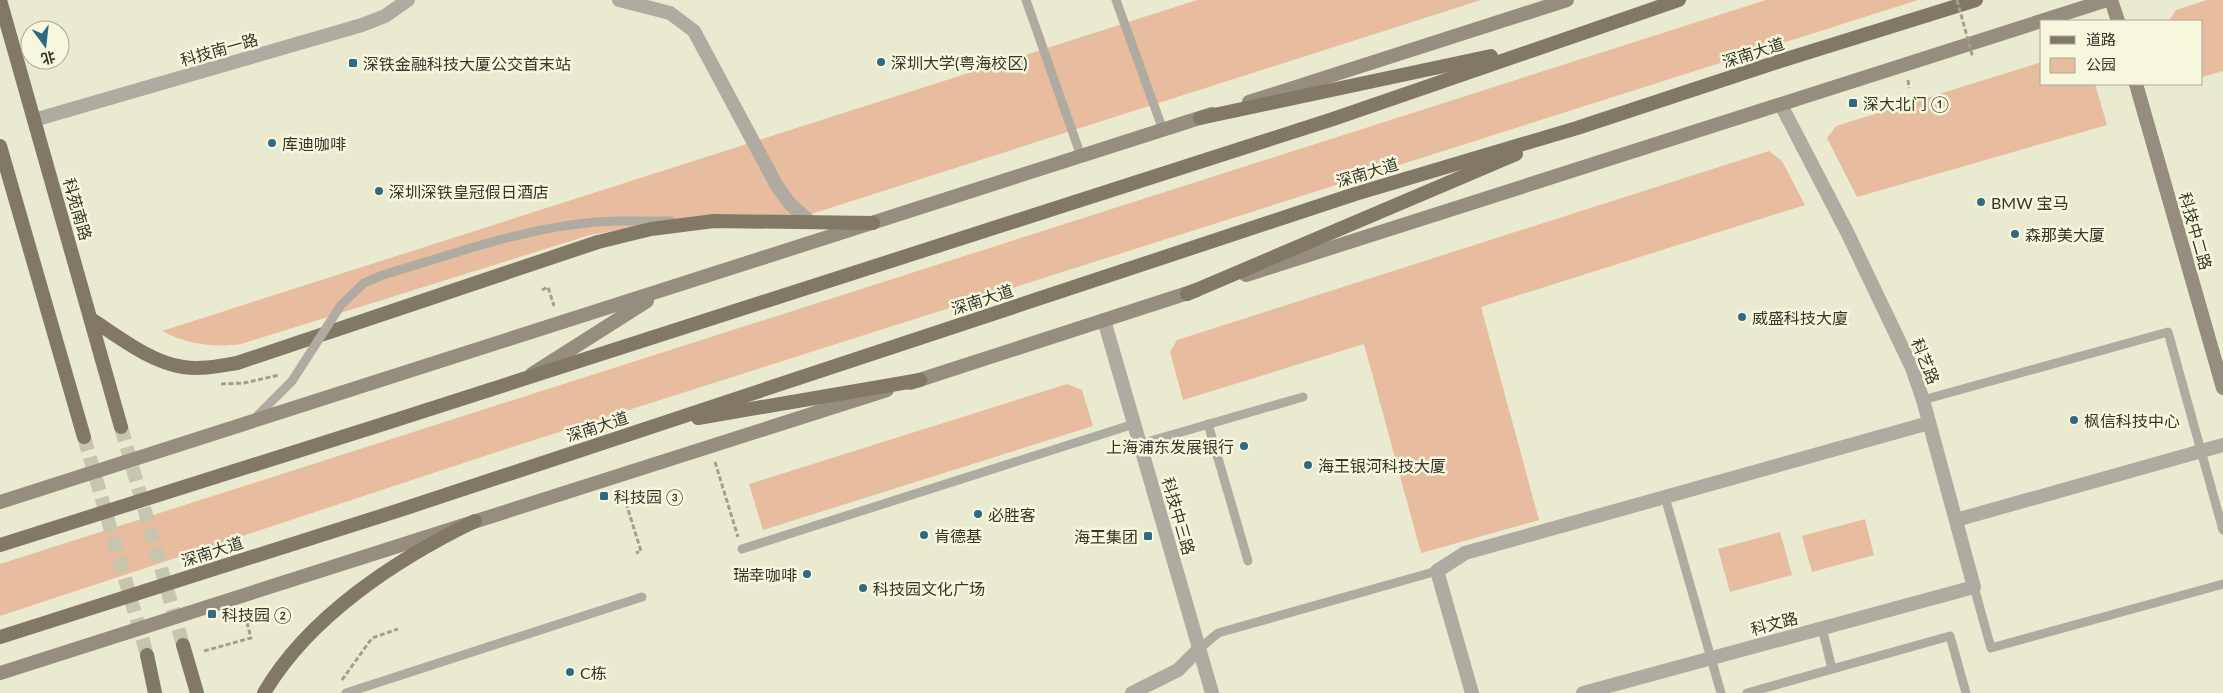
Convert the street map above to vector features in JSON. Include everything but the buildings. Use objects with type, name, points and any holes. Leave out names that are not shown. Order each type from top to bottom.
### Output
[{"type":"main road","name":"科苑南路","points":[[0,0],[121,427]]},
{"type":"main road","points":[[0,502],[1567,0]]},
{"type":"main road","points":[[0,545],[1324,122],[1679,0]]},
{"type":"main road","name":"深南大道","points":[[0,637],[403,509],[1346,197],[1577,128],[1777,62],[1976,0]]},
{"type":"main road","points":[[2045,20],[2107,0]]},
{"type":"main road","points":[[2111,0],[2118,20]]},
{"type":"main road","points":[[0,672],[2040,22]]},
{"type":"main road","points":[[1200,118],[1548,44]]},
{"type":"main road","name":"科技中二路","points":[[2136,85],[2223,388]]},
{"type":"main road","points":[[1187,294],[1577,128]]},
{"type":"main road","points":[[0,146],[84,438]]},
{"type":"main road","points":[[91,319],[162,362],[183,367],[207,368],[237,363],[598,242],[651,229],[714,221],[873,223]]},
{"type":"main road","points":[[524,379],[664,290]]},
{"type":"main road","points":[[651,427],[920,380]]},
{"type":"main road","points":[[264,693],[286,661],[305,639],[359,591],[433,541],[475,521]]},
{"type":"main road","points":[[183,646],[196,693]]},
{"type":"main road","points":[[147,655],[155,693]]},
{"type":"street","name":"科技南一路","points":[[34,120],[362,26],[384,16],[408,0]]},
{"type":"street","points":[[619,0],[670,13],[694,31],[777,186],[790,204],[810,222]]},
{"type":"street","name":"科艺路","points":[[1781,105],[1847,232],[1912,368],[1923,400],[1974,588]]},
{"type":"street","name":"科技中三路","points":[[1104,320],[1212,693]]},
{"type":"street","points":[[1472,693],[1437,571],[1466,554],[1929,423]]},
{"type":"street","points":[[1956,520],[2223,445]]},
{"type":"street","name":"科文路","points":[[1582,693],[1974,588]]},
{"type":"street","points":[[1132,693],[1178,670],[1199,649]]},
{"type":"lane","points":[[1026,0],[1081,156]]},
{"type":"lane","points":[[1116,0],[1163,130]]},
{"type":"lane","points":[[250,422],[292,381],[341,305],[364,283],[528,232],[579,223],[714,221]]},
{"type":"lane","points":[[1923,400],[2168,332],[2223,530]]},
{"type":"lane","points":[[1140,444],[1303,397]]},
{"type":"lane","points":[[742,549],[1134,424]]},
{"type":"lane","points":[[1208,424],[1248,561]]},
{"type":"lane","points":[[1665,497],[1721,693]]},
{"type":"lane","points":[[1199,649],[1218,632],[1437,571]]},
{"type":"lane","name":"科艺路","points":[[1974,588],[1991,648],[2223,584]]},
{"type":"lane","points":[[346,693],[642,597]]},
{"type":"lane","points":[[1822,628],[1832,669]]},
{"type":"lane","points":[[1747,693],[1950,636],[1966,693]]},
{"type":"path","points":[[1956,0],[1973,58]]},
{"type":"path","points":[[1906,80],[1909,88]]},
{"type":"path","points":[[542,290],[548,287],[554,306]]},
{"type":"path","points":[[710,447],[742,549]]},
{"type":"path","points":[[626,503],[641,551],[636,553]]},
{"type":"path","points":[[204,651],[251,638],[245,615]]},
{"type":"path","points":[[338,685],[372,638],[398,629]]},
{"type":"green space","points":[[1197,0],[1481,0],[805,216],[641,226],[590,235],[241,344],[200,344],[162,331]]},
{"type":"green space","points":[[1766,0],[1918,0],[509,448],[0,616],[0,564]]},
{"type":"green space","points":[[2207,0],[2223,0],[2223,71],[2203,77],[2203,20],[2170,20],[2176,10]]},
{"type":"green space","points":[[2040,63],[2040,85],[2095,85],[2107,125],[1857,197],[1827,138],[1836,126]]},
{"type":"green space","points":[[1769,151],[1782,161],[1805,205],[1481,307],[1539,520],[1421,553],[1364,344],[1183,400],[1170,352],[1177,340]]},
{"type":"green space","points":[[1067,384],[1082,390],[1093,426],[763,530],[749,484]]},
{"type":"green space","points":[[1865,519],[1874,555],[1812,572],[1802,536]]},
{"type":"green space","points":[[1780,532],[1792,575],[1730,592],[1718,549]]},
{"type":"tunnel","points":[[121,427],[183,645]]},
{"type":"tunnel","points":[[84,437],[147,655]]},
{"type":"place","name":"深圳大学(粤海校区)","points":[[881,62]]},
{"type":"place","name":"深铁金融科技大厦公交首末站","points":[[353,63]]},
{"type":"place","name":"深大北门 ①","points":[[1853,103]]},
{"type":"place","name":"库迪咖啡","points":[[272,143]]},
{"type":"place","name":"深圳深铁皇冠假日酒店","points":[[379,191]]},
{"type":"place","name":"BMW 宝马","points":[[1981,202]]},
{"type":"place","name":"森那美大厦","points":[[2015,234]]},
{"type":"place","name":"威盛科技大廈","points":[[1742,317]]},
{"type":"place","name":"枫信科技中心","points":[[2074,420]]},
{"type":"place","name":"上海浦东发展银行","points":[[1244,446]]},
{"type":"place","name":"海王银河科技大厦","points":[[1308,465]]},
{"type":"place","name":"科技园 ③","points":[[604,496]]},
{"type":"place","name":"必胜客","points":[[978,514]]},
{"type":"place","name":"肯德基","points":[[924,535]]},
{"type":"place","name":"海王集团","points":[[1148,536]]},
{"type":"place","name":"瑞幸咖啡","points":[[807,574]]},
{"type":"place","name":"科技园文化广场","points":[[863,588]]},
{"type":"place","name":"科技园 ②","points":[[212,614]]},
{"type":"place","name":"C栋","points":[[570,672]]}]
